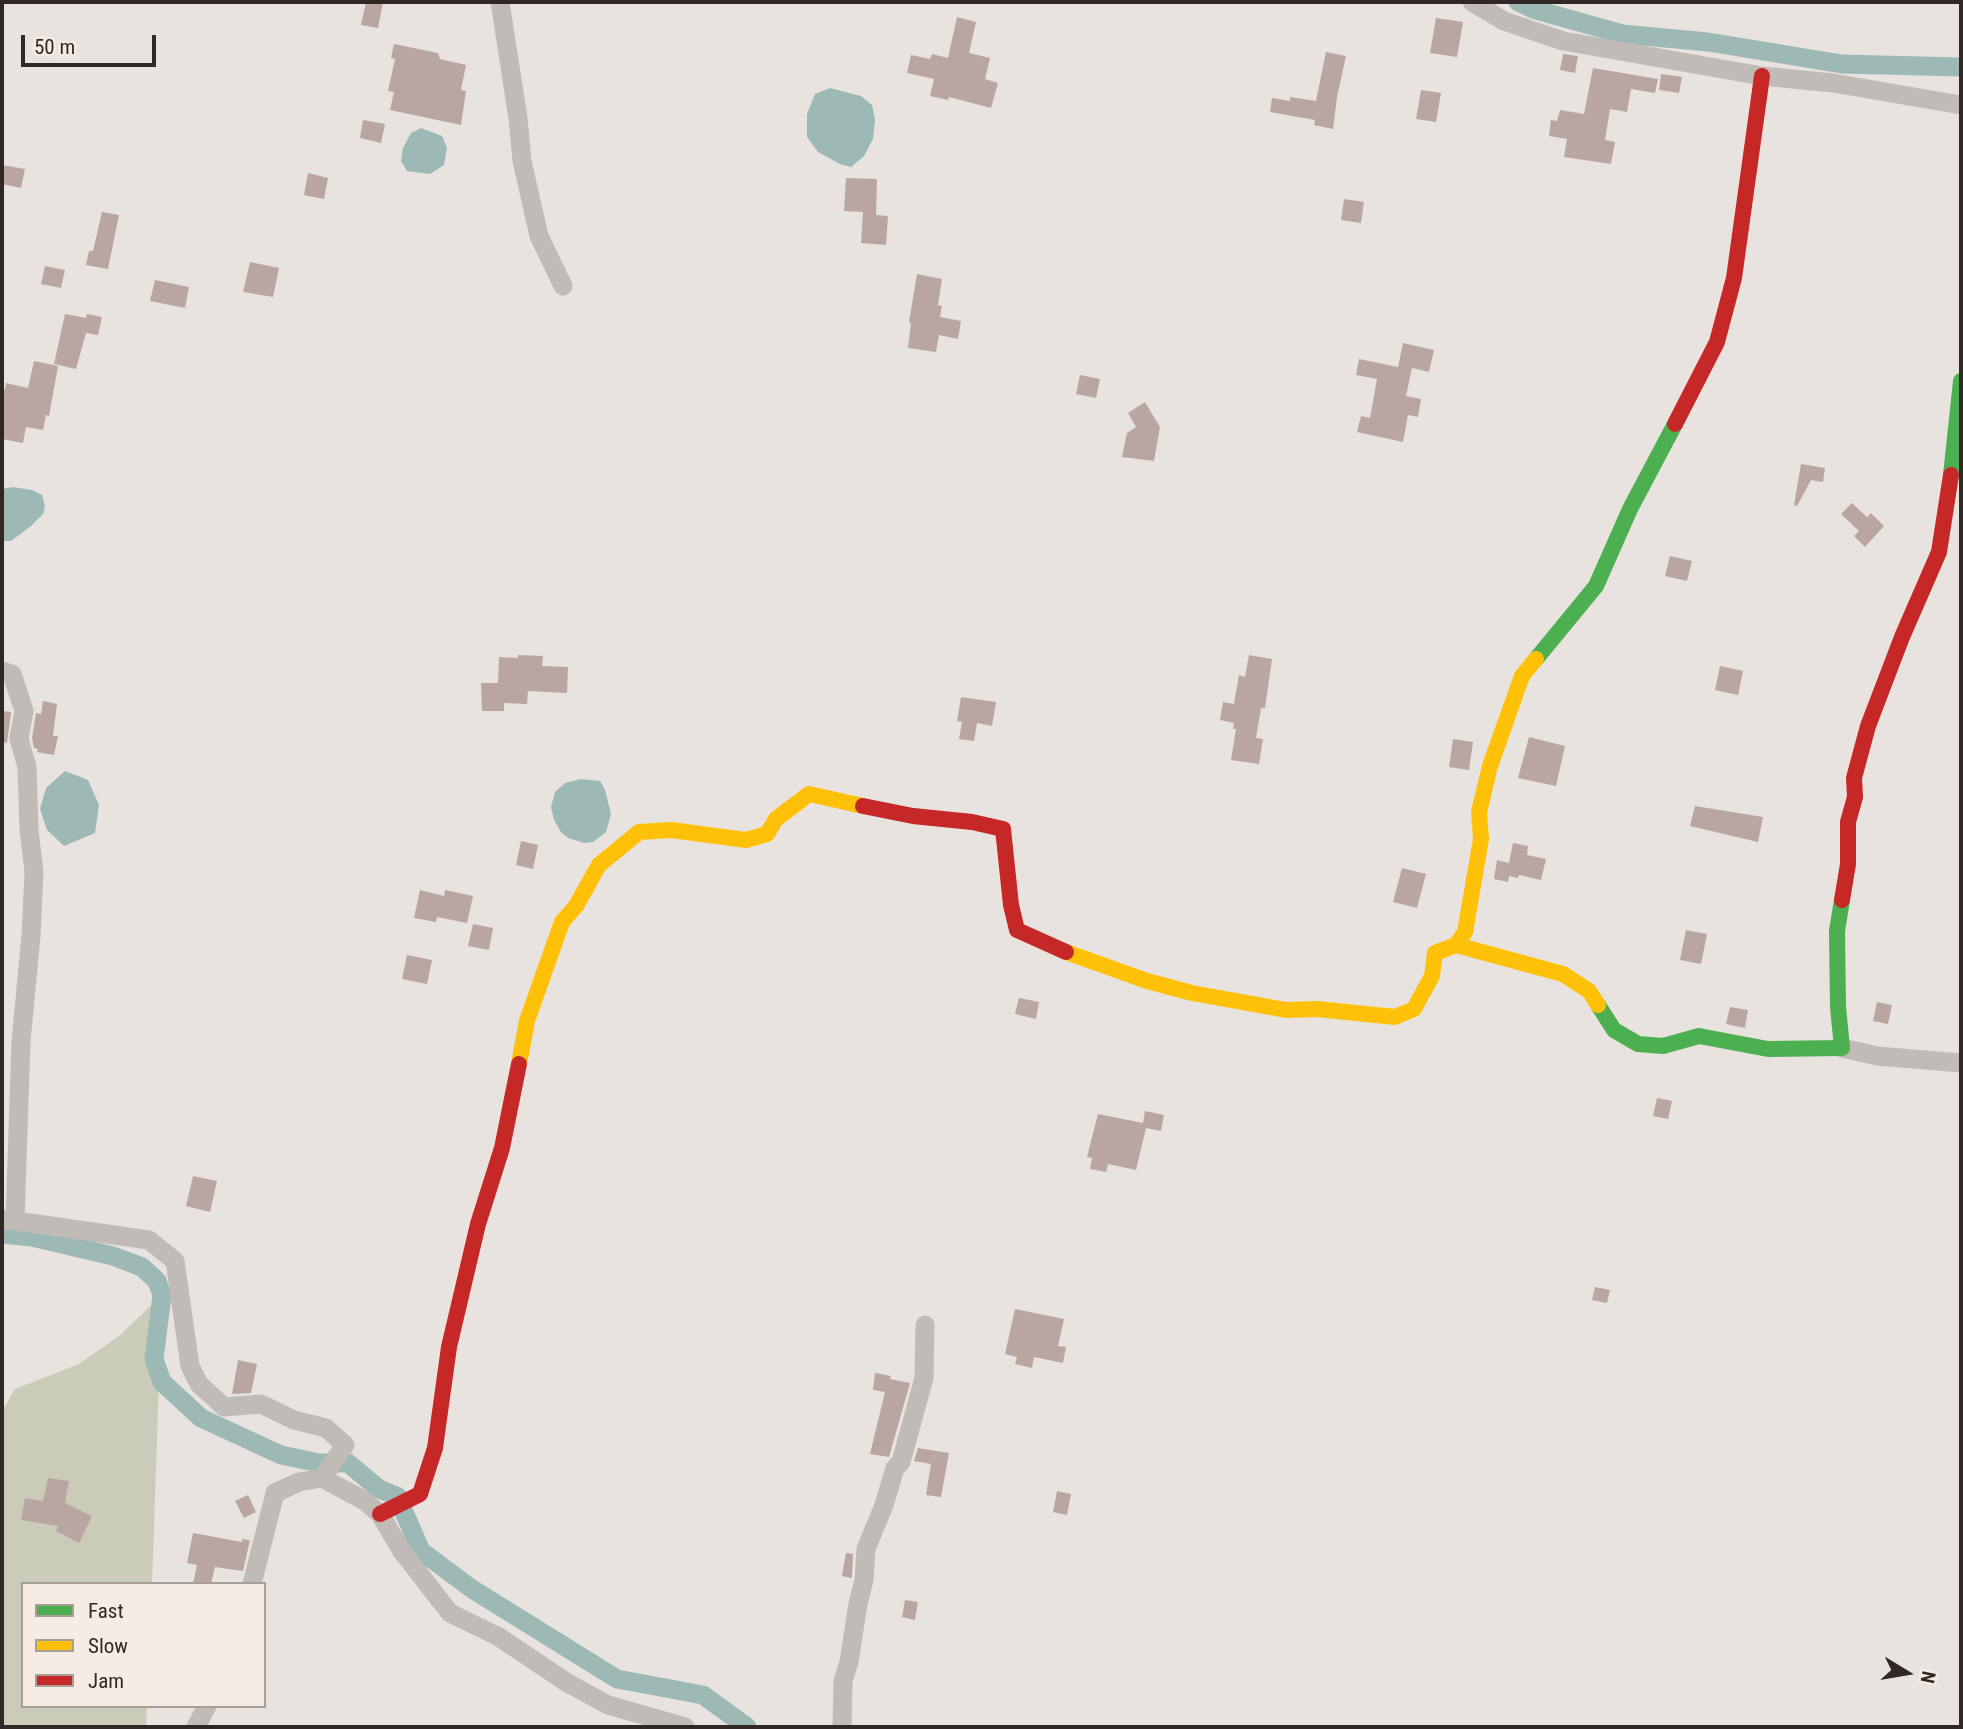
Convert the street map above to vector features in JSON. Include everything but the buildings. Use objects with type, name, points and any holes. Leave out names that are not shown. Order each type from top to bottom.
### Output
[{"type":"street","points":[[500,2],[518,117],[522,162],[539,236],[564,286]]},
{"type":"street","points":[[1472,2],[1504,21],[1563,41],[1762,76],[1833,83],[1961,104]]},
{"type":"street","points":[[1455,946],[1465,932],[1481,839],[1479,812],[1490,766],[1522,676],[1597,586],[1630,509],[1717,342],[1734,278],[1762,76]]},
{"type":"street","points":[[1842,1048],[1838,1007],[1837,931],[1848,864],[1848,822],[1854,797],[1854,778],[1868,726],[1902,637],[1939,552],[1961,381]]},
{"type":"street","points":[[2,671],[12,674],[24,711],[19,739],[27,767],[29,830],[34,872],[32,936],[21,1041],[8,1220],[149,1240],[175,1261],[190,1366],[199,1384],[224,1407],[261,1404],[294,1420],[326,1428],[345,1445],[322,1478]]},
{"type":"street","points":[[380,1514],[420,1494],[435,1448],[449,1347],[478,1224],[502,1148],[527,1021],[562,922],[576,906],[599,865],[639,832],[671,830],[746,840],[767,834],[776,819],[809,794],[913,816],[972,822],[1003,829],[1011,905],[1017,930],[1051,947],[1147,981],[1192,993],[1286,1010],[1317,1009],[1395,1017],[1414,1009],[1432,976],[1435,953],[1455,946],[1563,974],[1589,991],[1614,1030],[1638,1044],[1663,1046],[1699,1036],[1768,1049],[1842,1048],[1877,1056],[1961,1063]]},
{"type":"street","points":[[842,1727],[843,1681],[864,1580],[866,1549],[884,1505],[895,1468],[901,1462],[924,1378],[925,1325]]},
{"type":"street","points":[[253,1582],[275,1493],[299,1482],[322,1478],[365,1501],[380,1514],[401,1550],[450,1613],[499,1637],[566,1682],[608,1705],[685,1727]]},
{"type":"street","points":[[196,1727],[206,1708]]},
{"type":"green space","points":[[162,1295],[152,1582],[21,1582],[21,1708],[147,1708],[146,1727],[2,1727],[2,1411],[15,1389],[79,1364],[119,1336]]},
{"type":"water","points":[[830,88],[861,96],[872,105],[875,119],[873,139],[864,156],[851,167],[818,152],[807,137],[807,114],[815,94]]},
{"type":"water","points":[[421,128],[442,136],[447,148],[444,165],[430,174],[407,171],[401,161],[403,148],[411,133]]},
{"type":"water","points":[[13,487],[32,490],[42,495],[45,506],[43,514],[31,526],[11,541],[2,541],[2,489]]},
{"type":"water","points":[[65,771],[88,780],[99,805],[95,833],[64,846],[47,830],[40,809],[46,788]]},
{"type":"water","points":[[581,779],[600,781],[611,814],[606,832],[593,842],[584,843],[568,838],[554,820],[551,807],[555,792],[565,783]]},
{"type":"waterway","points":[[1518,2],[1533,9],[1622,34],[1708,42],[1842,64],[1961,67]]},
{"type":"waterway","points":[[2,1234],[32,1237],[113,1256],[142,1267],[157,1281],[162,1295],[154,1359],[162,1382],[201,1418],[281,1455],[319,1463],[348,1463],[379,1489],[397,1496],[421,1551],[472,1589],[617,1679],[703,1695],[747,1727]]},
{"type":"traffic: fast","points":[[1951,475],[1961,381]]},
{"type":"traffic: fast","points":[[1536,659],[1596,586],[1630,509],[1675,424]]},
{"type":"traffic: fast","points":[[1598,1005],[1614,1030],[1638,1044],[1663,1046],[1699,1036],[1768,1049],[1842,1048],[1838,1007],[1837,931],[1842,900]]},
{"type":"traffic: slow","points":[[1456,945],[1465,932],[1481,839],[1479,812],[1490,766],[1522,676],[1536,659]]},
{"type":"traffic: slow","points":[[519,1064],[527,1021],[562,922],[576,906],[599,865],[639,832],[671,830],[746,840],[767,834],[776,819],[809,794],[863,806]]},
{"type":"traffic: slow","points":[[1066,952],[1147,981],[1192,993],[1286,1010],[1317,1009],[1395,1017],[1414,1009],[1432,976],[1435,953],[1456,945],[1563,974],[1589,991],[1598,1005]]},
{"type":"traffic: jam","points":[[1675,424],[1717,342],[1734,278],[1762,76]]},
{"type":"traffic: jam","points":[[1842,900],[1848,864],[1848,822],[1855,797],[1854,778],[1868,726],[1902,637],[1939,552],[1951,475]]},
{"type":"traffic: jam","points":[[863,806],[1003,829],[1011,905],[1017,930],[1066,952]]},
{"type":"traffic: jam","points":[[380,1514],[420,1494],[435,1448],[449,1347],[478,1224],[502,1148],[519,1064]]}]
